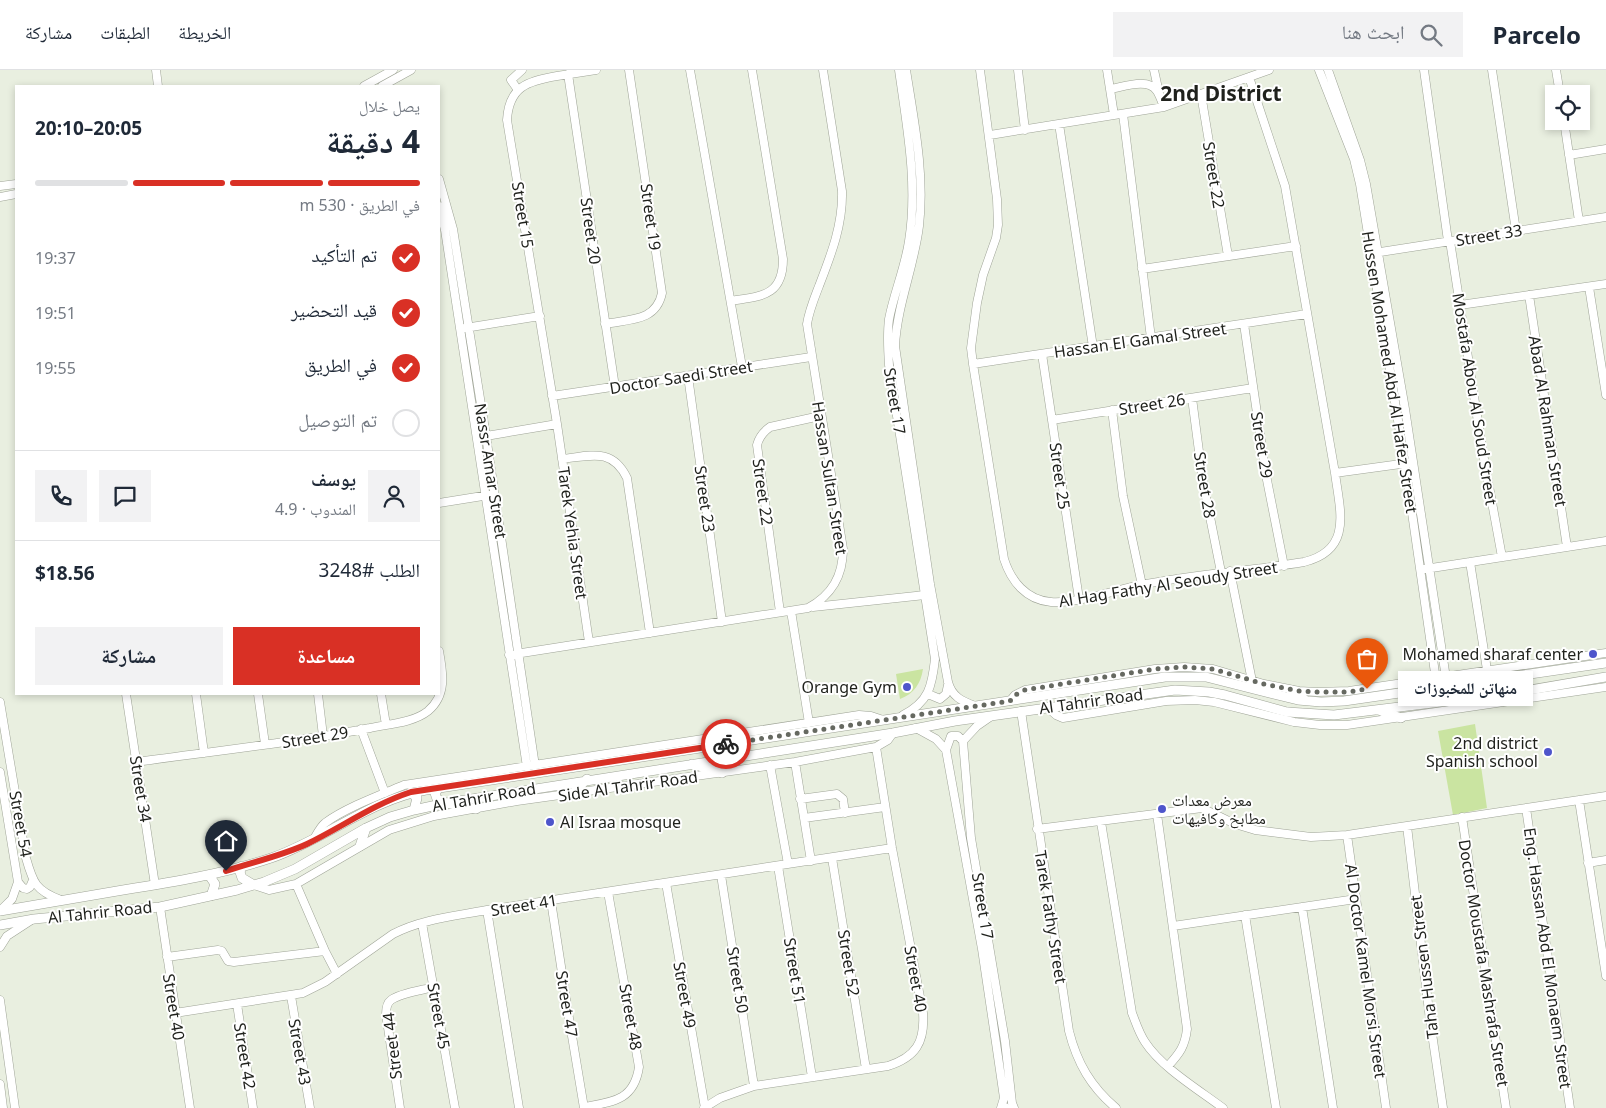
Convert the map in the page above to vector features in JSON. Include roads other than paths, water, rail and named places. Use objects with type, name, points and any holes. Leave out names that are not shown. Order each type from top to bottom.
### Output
[{"type":"street","points":[[156,70],[158,85]]},
{"type":"street","points":[[385,83],[394,70]]},
{"type":"street","points":[[371,85],[385,83],[411,70]]},
{"type":"street","name":"Street 15","points":[[522,70],[511,80],[518,90],[511,100],[507,120],[557,424]]},
{"type":"street","points":[[518,90],[525,84],[535,80],[596,70]]},
{"type":"street","name":"Street 19","points":[[605,324],[646,316],[656,308],[662,293],[629,70]]},
{"type":"street","points":[[690,70],[742,367]]},
{"type":"street","points":[[730,301],[763,296],[776,285],[783,270],[783,259],[752,70]]},
{"type":"street","name":"Hassan Sultan Street","points":[[509,655],[808,608],[819,602],[836,584],[843,561],[843,549],[807,332],[808,316],[835,241],[842,208],[842,191],[824,70]]},
{"type":"street","name":"Street 17","points":[[898,70],[910,154],[912,212],[905,261],[889,321],[889,365],[935,659],[933,682],[928,694]]},
{"type":"street","name":"Street 17","points":[[906,70],[919,153],[921,198],[913,264],[899,310],[895,346],[930,584],[948,682],[951,691],[956,697],[975,706]]},
{"type":"street","name":"Al Hag Fathy Al Seoudy Street","points":[[980,70],[990,135],[998,205],[998,225],[977,303],[972,348],[973,364],[1004,559],[1008,572],[1025,593],[1037,599],[1050,602],[1064,602],[1142,585],[1221,572],[1284,566],[1318,559],[1331,551],[1338,537],[1340,523],[1335,472],[1285,186],[1249,77]]},
{"type":"street","points":[[1018,70],[1025,130]]},
{"type":"street","points":[[1107,70],[1110,89],[1119,114],[1151,338]]},
{"type":"street","points":[[1154,70],[1160,98]]},
{"type":"street","points":[[990,135],[1164,107],[1269,70]]},
{"type":"street","name":"Hussen Mohamed Abd Al Hafez Street","points":[[1319,70],[1354,159],[1375,253]]},
{"type":"street","name":"Hussen Mohamed Abd Al Hafez Street","points":[[1328,70],[1364,174],[1409,463],[1424,569],[1436,680]]},
{"type":"street","name":"Mostafa Abou Al Soud Street","points":[[1424,70],[1482,448],[1502,557]]},
{"type":"street","points":[[1492,70],[1516,230]]},
{"type":"street","points":[[1556,70],[1558,85]]},
{"type":"street","name":"Street 20","points":[[568,74],[614,387]]},
{"type":"street","points":[[1110,89],[1145,84],[1152,86],[1157,91],[1164,107]]},
{"type":"street","name":"Street 22","points":[[1201,94],[1228,256]]},
{"type":"street","points":[[1059,124],[1093,346]]},
{"type":"street","points":[[1565,130],[1579,221]]},
{"type":"street","points":[[1569,155],[1606,149]]},
{"type":"street","points":[[0,186],[15,184]]},
{"type":"street","name":"Nassr Amar Street","points":[[440,188],[458,329],[527,767]]},
{"type":"street","points":[[0,197],[15,194]]},
{"type":"street","name":"Nassr Amar Street","points":[[440,210],[469,327],[535,766]]},
{"type":"street","name":"Street 33","points":[[1375,253],[1606,217]]},
{"type":"street","points":[[1142,268],[1296,246]]},
{"type":"street","points":[[1460,305],[1606,284]]},
{"type":"street","points":[[1589,287],[1606,395]]},
{"type":"street","name":"Abad Al Rahman Street","points":[[1529,295],[1567,547]]},
{"type":"street","name":"Hassan El Gamal Street","points":[[973,364],[1307,314]]},
{"type":"street","points":[[458,329],[540,316]]},
{"type":"street","name":"Street 29","points":[[1244,324],[1266,475],[1284,566]]},
{"type":"street","name":"Street 25","points":[[1042,354],[1079,599]]},
{"type":"street","name":"Doctor Saedi Street","points":[[552,396],[811,357]]},
{"type":"street","name":"Street 23","points":[[688,376],[722,622]]},
{"type":"street","name":"Street 26","points":[[1052,420],[1253,388]]},
{"type":"street","name":"Street 28","points":[[1192,398],[1204,482],[1221,572]]},
{"type":"street","points":[[1112,410],[1123,496],[1142,585]]},
{"type":"street","name":"Street 22","points":[[780,612],[757,446],[763,431],[770,426],[820,416]]},
{"type":"street","points":[[486,436],[557,424]]},
{"type":"street","name":"Tarek Yehia Street","points":[[557,424],[589,642]]},
{"type":"street","points":[[562,460],[595,455],[606,456],[622,468],[627,478],[650,633]]},
{"type":"street","points":[[1335,472],[1409,463]]},
{"type":"street","points":[[440,502],[495,494]]},
{"type":"street","points":[[1424,569],[1606,541]]},
{"type":"street","points":[[1470,562],[1487,670]]},
{"type":"street","name":"Hussen Mohamed Abd Al Hafez Street","points":[[1424,569],[1446,678]]},
{"type":"street","points":[[1230,571],[1252,681]]},
{"type":"street","points":[[808,608],[925,596]]},
{"type":"street","points":[[791,611],[810,727],[810,739],[816,744]]},
{"type":"street","points":[[1010,701],[1015,695],[1025,690],[1170,668],[1213,669],[1291,690],[1349,692],[1606,653]]},
{"type":"street","name":"Street 29","points":[[440,658],[443,680],[440,692]]},
{"type":"street","name":"Al Tahrir Road","points":[[0,911],[156,885],[209,875],[242,866],[270,858],[313,840],[384,802],[411,792],[439,788],[486,777],[588,765],[786,735],[810,727],[898,718],[1165,677],[1195,676],[1213,679],[1307,702],[1344,701],[1606,663]]},
{"type":"street","points":[[1487,670],[1504,678]]},
{"type":"street","name":"Al Tahrir Road","points":[[0,925],[34,919],[160,907],[254,885],[296,870],[366,828],[390,817],[446,803],[587,779],[893,733],[1021,711],[1175,690],[1192,690],[1225,695],[1272,709],[1303,714],[1334,715],[1506,694],[1606,677]]},
{"type":"street","points":[[898,718],[912,711],[928,694],[937,699],[943,698],[947,691],[948,682]]},
{"type":"street","points":[[1395,694],[1404,684]]},
{"type":"street","points":[[1106,686],[1102,692],[1106,699]]},
{"type":"street","points":[[1047,707],[1063,718],[1166,701],[1195,700],[1214,702],[1294,722],[1347,725],[1606,687]]},
{"type":"street","points":[[1291,690],[1307,702]]},
{"type":"street","points":[[1082,691],[1086,695],[1085,702]]},
{"type":"street","points":[[1497,704],[1506,694]]},
{"type":"street","name":"Street 34","points":[[126,695],[156,885]]},
{"type":"street","points":[[196,695],[204,753]]},
{"type":"street","points":[[258,695],[265,744]]},
{"type":"street","points":[[318,695],[323,736]]},
{"type":"street","points":[[381,695],[386,725]]},
{"type":"street","name":"Street 29","points":[[136,762],[323,736],[386,725],[413,719],[428,710],[439,695]]},
{"type":"street","name":"Street 54","points":[[0,702],[26,858],[36,886],[43,892],[61,900]]},
{"type":"street","points":[[1379,710],[1401,718]]},
{"type":"street","name":"Tarek Fathy Street","points":[[1021,711],[1069,1031],[1081,1067],[1091,1083],[1116,1108]]},
{"type":"street","points":[[916,728],[936,739],[946,750],[951,736],[958,736],[962,741],[977,726],[991,716]]},
{"type":"street","name":"Side Al Tahrir Road","points":[[313,840],[321,827],[327,822],[385,793],[417,782],[486,777],[572,759],[810,727]]},
{"type":"street","points":[[361,729],[385,793]]},
{"type":"street","name":"Side Al Tahrir Road","points":[[254,885],[269,890],[296,884],[389,830],[434,816],[574,792],[795,762],[876,747],[888,740],[893,733]]},
{"type":"street","points":[[786,735],[792,742],[792,748]]},
{"type":"street","points":[[707,747],[720,738]]},
{"type":"street","name":"Street 17","points":[[962,741],[971,838],[1005,1041],[1014,1108]]},
{"type":"street","name":"Street 40","points":[[704,1108],[720,1098],[754,1086],[888,1066],[901,1062],[913,1053],[920,1041],[924,1027],[876,747]]},
{"type":"street","name":"Street 17","points":[[946,750],[982,949],[1004,1098],[1001,1108]]},
{"type":"street","points":[[572,759],[588,765]]},
{"type":"street","points":[[795,762],[811,861]]},
{"type":"street","points":[[690,764],[722,773]]},
{"type":"street","points":[[770,765],[788,864]]},
{"type":"street","name":"Street 54","points":[[0,777],[18,882],[12,899],[0,911]]},
{"type":"street","points":[[574,792],[587,779]]},
{"type":"street","points":[[439,788],[435,790],[435,797],[446,803],[476,809]]},
{"type":"street","points":[[411,792],[416,798],[414,810]]},
{"type":"street","points":[[800,800],[837,794],[843,799],[845,812]]},
{"type":"street","points":[[1038,829],[1202,808],[1235,824],[1255,830],[1311,837],[1347,835],[1606,796]]},
{"type":"street","points":[[1579,800],[1606,976]]},
{"type":"street","points":[[804,818],[885,807]]},
{"type":"street","name":"Eng. Hassan Abd El Monaem Street","points":[[1526,808],[1570,1108]]},
{"type":"street","points":[[1157,814],[1187,1029],[1185,1043],[1178,1055],[1168,1066]]},
{"type":"street","name":"Doctor Moustafa Mashrafa Street","points":[[1462,817],[1506,1108]]},
{"type":"street","points":[[1101,822],[1132,1013],[1138,1028],[1156,1056],[1223,1108]]},
{"type":"street","name":"Taha Hussen Street","points":[[1407,826],[1442,1108]]},
{"type":"street","points":[[360,846],[366,828]]},
{"type":"street","name":"Al Doctor Kamel Morsi Street","points":[[1347,835],[1386,1108]]},
{"type":"street","name":"Street 41","points":[[175,1014],[291,996],[314,989],[393,934],[422,923],[487,910],[892,848]]},
{"type":"street","name":"Street 52","points":[[832,858],[866,1069]]},
{"type":"street","points":[[1588,862],[1606,860]]},
{"type":"street","points":[[242,866],[240,872],[242,878],[254,885]]},
{"type":"street","name":"Street 51","points":[[778,866],[812,1077]]},
{"type":"street","name":"Street 50","points":[[721,874],[754,1086]]},
{"type":"street","points":[[209,875],[215,884],[211,896]]},
{"type":"street","points":[[18,882],[27,889],[33,880]]},
{"type":"street","name":"Street 49","points":[[666,883],[704,1108]]},
{"type":"street","points":[[296,884],[337,974]]},
{"type":"street","name":"Street 48","points":[[584,1107],[622,1098],[634,1085],[639,1067],[608,892]]},
{"type":"street","points":[[1173,926],[1356,899]]},
{"type":"street","name":"Street 47","points":[[551,900],[584,1107]]},
{"type":"street","name":"Street 40","points":[[160,907],[190,1108]]},
{"type":"street","points":[[1302,907],[1333,1108]]},
{"type":"street","points":[[487,910],[519,1108]]},
{"type":"street","points":[[1245,915],[1276,1108]]},
{"type":"street","points":[[0,947],[8,936],[34,919]]},
{"type":"street","name":"Street 45","points":[[422,923],[455,1108]]},
{"type":"street","points":[[167,957],[218,950],[222,952],[228,961],[234,962],[325,951]]},
{"type":"street","name":"Street 44","points":[[400,1108],[386,1007],[395,997],[434,987]]},
{"type":"street","name":"Street 43","points":[[291,996],[310,1108]]},
{"type":"street","points":[[0,1000],[15,1108]]},
{"type":"street","name":"Street 42","points":[[237,1004],[253,1108]]},
{"type":"street","points":[[0,1084],[3,1108]]},
{"type":"place","name":"Mohamed sharaf center","points":[[1593,654]]},
{"type":"place","name":"Orange Gym","points":[[907,687]]},
{"type":"place","name":"منهاتن للمخبوزات","points":[[1367,689]]},
{"type":"place","name":"2nd district Spanish school","points":[[1548,752]]},
{"type":"place","name":"معرض معدات مطابخ وكافيهات","points":[[1162,809]]},
{"type":"place","name":"Al Israa mosque","points":[[550,822]]},
{"type":"district","name":"2nd District","points":[[1221,94]]}]
